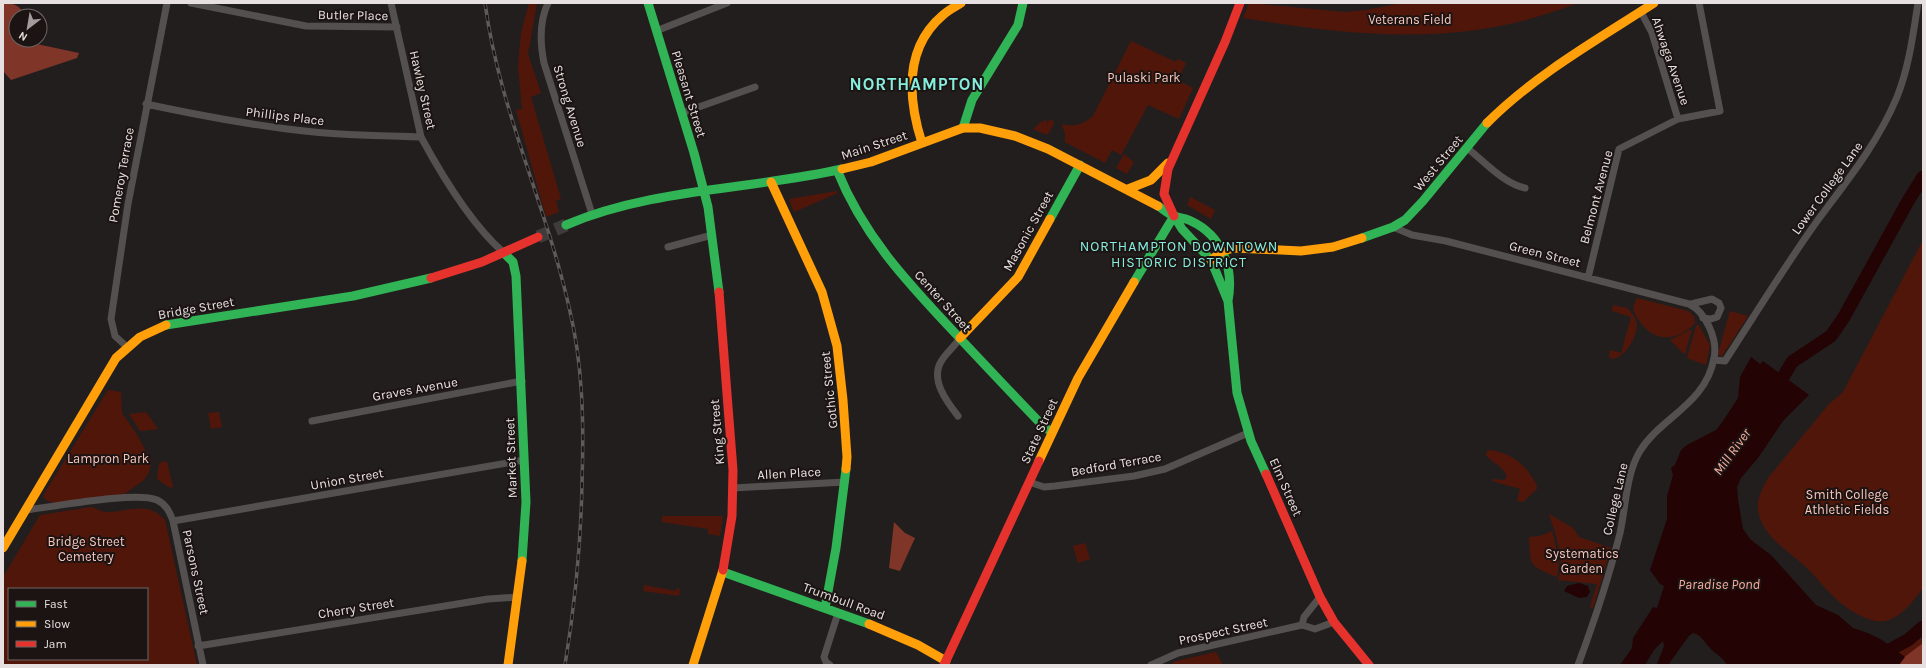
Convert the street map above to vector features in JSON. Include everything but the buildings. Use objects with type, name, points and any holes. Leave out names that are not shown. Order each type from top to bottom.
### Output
[{"type":"main road","name":"Pleasant Street","points":[[648,3],[705,192]]},
{"type":"main road","points":[[922,143],[913,116],[911,80],[913,62],[924,34],[938,19],[961,3]]},
{"type":"main road","points":[[963,128],[972,100],[1016,28],[1022,13],[1023,3]]},
{"type":"main road","name":"West Street","points":[[1210,260],[1223,252],[1234,248],[1280,251],[1321,248],[1352,242],[1393,227],[1413,213],[1486,124],[1520,93],[1552,69],[1654,3]]},
{"type":"main road","points":[[1174,216],[1166,199],[1164,190],[1168,170],[1225,42],[1239,4]]},
{"type":"main road","name":"Main Street","points":[[566,225],[592,214],[628,204],[771,182],[871,162],[963,128],[984,129],[1015,137],[1042,147],[1080,165],[1174,216],[1188,219],[1216,240],[1223,252]]},
{"type":"main road","points":[[1128,190],[1152,181],[1173,156]]},
{"type":"main road","name":"Masonic Street","points":[[960,338],[1018,277],[1080,165]]},
{"type":"main road","name":"Center Street","points":[[837,170],[843,188],[875,241],[925,303],[1044,427],[1052,432]]},
{"type":"main road","name":"Gothic Street","points":[[771,182],[822,292],[837,346],[846,431],[845,482],[825,608]]},
{"type":"main road","name":"King Street","points":[[692,665],[723,572],[732,516],[733,488],[717,272],[705,192]]},
{"type":"main road","name":"Main Street","points":[[1174,216],[1182,229],[1195,241],[1210,260]]},
{"type":"main road","name":"State Street","points":[[947,664],[1052,432],[1088,359],[1174,216]]},
{"type":"main road","points":[[504,253],[538,237]]},
{"type":"main road","name":"Elm Street","points":[[1223,252],[1230,274],[1231,289],[1228,301]]},
{"type":"main road","name":"Bridge Street","points":[[3,548],[116,358],[127,347],[146,333],[168,324],[337,299],[378,291],[463,269],[504,253]]},
{"type":"main road","name":"Market Street","points":[[504,253],[513,262],[516,276],[522,381],[526,502],[518,596],[508,665]]},
{"type":"main road","name":"Elm Street","points":[[1210,260],[1228,301],[1237,393],[1248,433],[1320,597],[1334,622],[1369,665]]},
{"type":"main road","name":"Trumbull Road","points":[[723,572],[838,612],[900,636],[947,664]]},
{"type":"street","name":"Pomeroy Terrace","points":[[127,347],[115,336],[111,319],[128,204],[146,104],[167,3]]},
{"type":"street","name":"Butler Place","points":[[191,3],[306,26],[397,27]]},
{"type":"street","name":"Hawley Street","points":[[391,3],[422,137],[458,198],[496,246],[504,253]]},
{"type":"street","name":"Strong Avenue","points":[[548,3],[543,16],[540,41],[544,63],[592,214]]},
{"type":"street","points":[[656,31],[727,3]]},
{"type":"street","name":"Belmont Avenue","points":[[1588,278],[1619,149],[1678,119],[1720,111],[1700,3]]},
{"type":"street","name":"Lower College Lane","points":[[1714,360],[1725,361],[1784,268],[1859,166],[1875,140],[1893,105],[1903,80],[1910,54],[1918,3]]},
{"type":"street","name":"Ahwaga Avenue","points":[[1641,12],[1652,33],[1678,119]]},
{"type":"street","points":[[682,113],[755,87]]},
{"type":"street","name":"Phillips Place","points":[[146,104],[229,121],[288,129],[327,133],[422,137]]},
{"type":"street","points":[[1467,148],[1506,180],[1518,187],[1526,188]]},
{"type":"street","name":"Green Street","points":[[1393,227],[1412,235],[1446,241],[1691,304],[1712,299],[1719,303],[1721,308],[1717,317],[1711,319],[1703,318]]},
{"type":"street","points":[[668,247],[712,235]]},
{"type":"street","points":[[1691,304],[1703,318],[1714,342],[1714,360]]},
{"type":"street","points":[[958,416],[941,391],[938,369],[942,360],[960,338]]},
{"type":"street","name":"College Lane","points":[[1578,665],[1613,558],[1632,469],[1637,457],[1648,439],[1683,409],[1698,392],[1706,380],[1714,360]]},
{"type":"street","name":"Graves Avenue","points":[[312,421],[522,381]]},
{"type":"street","name":"Bedford Terrace","points":[[1029,482],[1044,487],[1144,474],[1174,465],[1248,433]]},
{"type":"street","name":"Union Street","points":[[173,521],[524,460]]},
{"type":"street","name":"Allen Place","points":[[733,488],[845,482]]},
{"type":"street","name":"Parsons Street","points":[[26,510],[134,497],[146,497],[156,500],[166,506],[173,521],[203,665]]},
{"type":"street","name":"Cherry Street","points":[[198,646],[488,599],[518,596]]},
{"type":"street","points":[[1302,625],[1304,617],[1320,597]]},
{"type":"street","points":[[830,665],[826,662],[824,657],[838,612]]},
{"type":"street","name":"Prospect Street","points":[[1151,665],[1178,653],[1302,625],[1315,629],[1334,622]]},
{"type":"green space","points":[[529,3],[537,3],[528,54],[541,93],[531,97],[561,199],[556,201],[559,212],[546,217],[516,110],[522,109],[518,66],[521,33]]},
{"type":"green space","name":"Veterans Field","points":[[1249,3],[1345,12],[1366,10],[1402,3],[1577,3],[1535,17],[1494,27],[1453,33],[1412,34],[1328,30],[1243,18]]},
{"type":"green space","name":"Pulaski Park","points":[[1131,41],[1176,62],[1178,59],[1186,63],[1178,80],[1193,88],[1179,119],[1148,105],[1121,155],[1112,150],[1105,163],[1065,142],[1065,133],[1062,126],[1063,124],[1080,124],[1093,116]]},
{"type":"green space","points":[[1047,120],[1047,125],[1049,120],[1054,121],[1053,126],[1047,135],[1033,129],[1041,122]]},
{"type":"green space","points":[[1124,154],[1134,162],[1127,174],[1116,168]]},
{"type":"green space","points":[[837,191],[838,193],[794,212],[789,199]]},
{"type":"green space","points":[[1190,197],[1215,210],[1211,219],[1187,205]]},
{"type":"green space","name":"Smith College Athletic Fields","points":[[1923,240],[1923,588],[1902,612],[1891,619],[1879,621],[1865,618],[1844,606],[1809,570],[1780,546],[1762,524],[1758,505],[1760,495],[1768,478],[1829,404],[1843,392]]},
{"type":"green space","points":[[1637,298],[1688,311],[1694,316],[1695,323],[1686,331],[1674,336],[1666,337],[1652,333],[1646,329],[1636,317],[1633,307]]},
{"type":"green space","points":[[1613,305],[1627,308],[1632,313],[1637,324],[1637,329],[1633,340],[1626,350],[1618,357],[1613,359],[1609,357],[1610,350],[1621,353],[1631,317],[1612,311]]},
{"type":"green space","points":[[1730,311],[1748,316],[1722,356],[1720,356],[1718,354]]},
{"type":"green space","points":[[1698,324],[1710,345],[1706,365],[1687,358],[1696,326]]},
{"type":"green space","points":[[1692,329],[1685,354],[1684,354],[1670,340]]},
{"type":"green space","name":"Lampron Park","points":[[108,390],[121,392],[122,413],[136,433],[150,459],[151,464],[149,472],[144,480],[120,497],[53,503],[43,498],[44,494]]},
{"type":"green space","points":[[146,412],[158,429],[140,431],[129,414]]},
{"type":"green space","points":[[219,412],[222,427],[211,429],[208,413]]},
{"type":"green space","points":[[1490,450],[1508,455],[1518,461],[1534,479],[1537,489],[1523,502],[1517,501],[1520,489],[1492,481],[1493,479],[1504,480],[1507,477],[1503,469],[1486,455],[1487,451]]},
{"type":"green space","points":[[167,461],[173,487],[170,488],[157,479],[159,463]]},
{"type":"green space","name":"Bridge Street Cemetery","points":[[91,507],[106,512],[137,508],[152,510],[165,520],[197,665],[3,665],[3,577],[40,515]]},
{"type":"green space","name":"Systematics Garden","points":[[1549,514],[1573,528],[1579,537],[1611,548],[1593,608],[1590,607],[1597,584],[1558,580],[1561,564],[1559,547]]},
{"type":"green space","points":[[662,516],[723,516],[720,536],[708,534],[708,529],[662,522]]},
{"type":"green space","points":[[1552,531],[1558,560],[1557,577],[1536,567],[1531,560],[1530,554],[1529,537],[1540,536]]},
{"type":"green space","points":[[1085,543],[1090,559],[1078,563],[1073,546]]},
{"type":"green space","points":[[644,585],[676,591],[677,588],[680,589],[679,596],[643,591]]},
{"type":"green space","points":[[1923,638],[1923,665],[1853,665]]},
{"type":"green space","points":[[1216,652],[1223,665],[1173,665],[1172,663],[1176,661]]},
{"type":"shaded area","points":[[3,3],[10,3],[20,8],[8,8],[8,48],[48,48],[48,46],[79,53],[77,58],[11,80],[3,71]]},
{"type":"shaded area","points":[[894,522],[905,533],[915,538],[900,571],[889,568]]},
{"type":"shaded area","points":[[1923,643],[1923,665],[1894,665]]},
{"type":"water","name":"Paradise Pond","points":[[1751,357],[1760,364],[1763,361],[1809,395],[1783,421],[1758,458],[1741,478],[1737,487],[1743,529],[1751,540],[1771,555],[1816,605],[1838,615],[1853,628],[1882,640],[1905,657],[1899,665],[1727,665],[1723,659],[1700,637],[1693,633],[1689,636],[1668,665],[1657,664],[1664,646],[1663,641],[1654,650],[1645,665],[1620,665],[1632,648],[1633,638],[1653,607],[1657,608],[1664,586],[1660,584],[1650,570],[1667,519],[1667,496],[1673,475],[1671,468],[1675,465],[1681,450],[1687,445],[1716,430],[1723,421],[1738,398],[1740,377]]},
{"type":"water","points":[[1579,583],[1588,586],[1590,592],[1587,597],[1579,598],[1564,591],[1567,586]]},
{"type":"waterway","name":"Mill River","points":[[1775,391],[1792,362],[1831,336],[1844,317],[1908,201],[1923,177]]},
{"type":"waterway","name":"Mill River","points":[[1878,656],[1908,640],[1923,627]]},
{"type":"tunnel","points":[[538,237],[566,225]]},
{"type":"railway","points":[[485,3],[501,80],[548,231],[569,307],[574,329],[580,372],[582,394],[583,461],[580,529],[577,574],[565,665]]},
{"type":"traffic: fast","points":[[648,3],[694,153],[708,207],[719,292]]},
{"type":"traffic: fast","points":[[963,128],[972,100],[1018,25],[1023,3]]},
{"type":"traffic: fast","points":[[1362,238],[1393,227],[1405,220],[1423,201],[1487,123]]},
{"type":"traffic: fast","points":[[1050,219],[1080,165]]},
{"type":"traffic: fast","points":[[566,225],[599,213],[667,197],[807,176],[842,169]]},
{"type":"traffic: fast","points":[[837,170],[860,216],[887,256],[936,313],[1044,427],[1052,432]]},
{"type":"traffic: fast","points":[[1158,206],[1176,217],[1189,220],[1202,227],[1218,244],[1224,255],[1229,277],[1228,301]]},
{"type":"traffic: fast","points":[[1134,282],[1174,216]]},
{"type":"traffic: fast","points":[[1174,216],[1182,229],[1211,260],[1228,301],[1237,393],[1251,441],[1266,474]]},
{"type":"traffic: fast","points":[[504,253],[513,262],[516,276],[526,502],[522,561]]},
{"type":"traffic: fast","points":[[166,325],[353,296],[431,278]]},
{"type":"traffic: fast","points":[[825,608],[836,548],[846,469]]},
{"type":"traffic: fast","points":[[723,572],[869,624]]},
{"type":"traffic: slow","points":[[922,143],[917,126],[912,92],[916,58],[921,43],[930,28],[945,13],[961,3]]},
{"type":"traffic: slow","points":[[1487,123],[1506,105],[1546,73],[1654,3]]},
{"type":"traffic: slow","points":[[842,169],[871,162],[963,128],[980,128],[1015,136],[1048,149],[1158,206]]},
{"type":"traffic: slow","points":[[1128,189],[1151,180],[1168,163]]},
{"type":"traffic: slow","points":[[771,182],[822,292],[837,346],[843,400],[847,457],[846,469]]},
{"type":"traffic: slow","points":[[960,338],[1018,277],[1050,219]]},
{"type":"traffic: slow","points":[[1211,260],[1223,251],[1234,248],[1301,251],[1333,247],[1362,238]]},
{"type":"traffic: slow","points":[[1039,461],[1078,378],[1134,282]]},
{"type":"traffic: slow","points":[[3,548],[116,358],[140,337],[166,325]]},
{"type":"traffic: slow","points":[[508,665],[522,561]]},
{"type":"traffic: slow","points":[[693,665],[723,570]]},
{"type":"traffic: slow","points":[[869,624],[918,645],[946,661]]},
{"type":"traffic: jam","points":[[1174,216],[1164,194],[1168,169],[1225,42],[1240,3]]},
{"type":"traffic: jam","points":[[431,278],[482,262],[538,237]]},
{"type":"traffic: jam","points":[[719,292],[733,470],[732,516],[723,570]]},
{"type":"traffic: jam","points":[[944,665],[1039,461]]},
{"type":"traffic: jam","points":[[1266,474],[1320,597],[1334,622],[1369,665]]},
{"type":"district","name":"NORTHAMPTON","points":[[917,84]]},
{"type":"district","name":"NORTHAMPTON DOWNTOWN HISTORIC DISTRICT","points":[[1179,254]]}]
